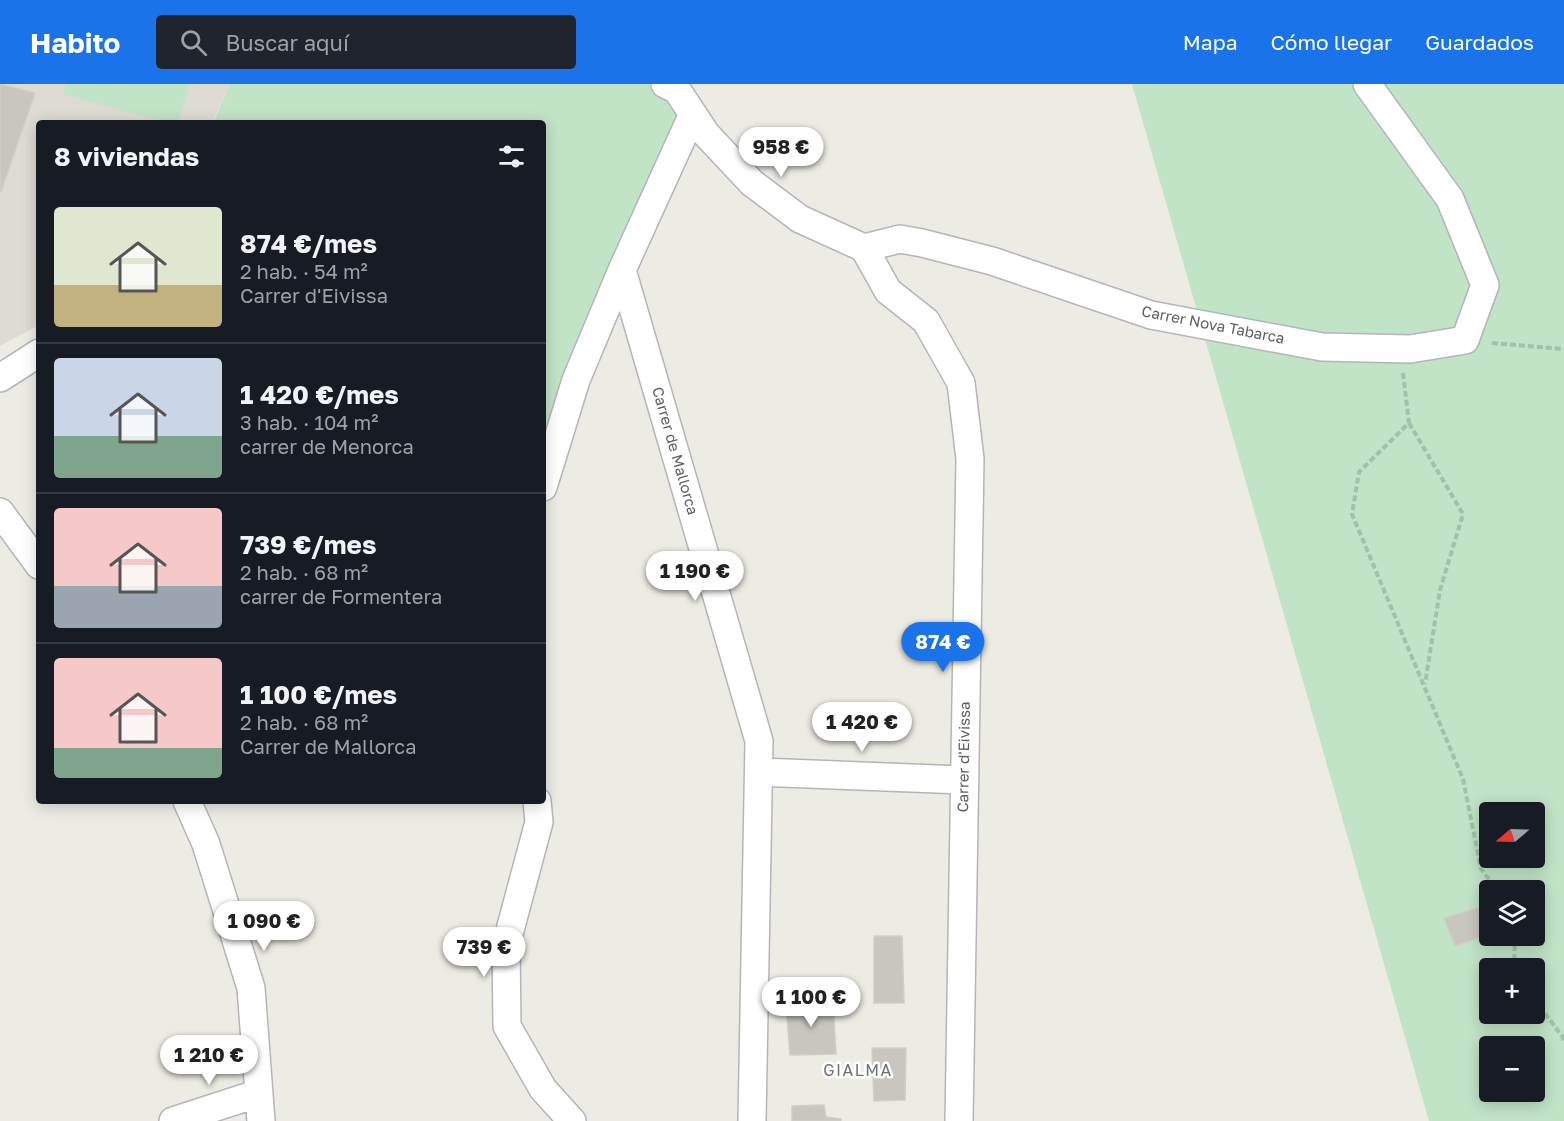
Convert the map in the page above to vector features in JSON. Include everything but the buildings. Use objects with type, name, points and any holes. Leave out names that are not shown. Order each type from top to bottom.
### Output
[{"type":"street","points":[[665,84],[677,90],[692,116],[752,183],[801,219],[864,248]]},
{"type":"street","points":[[1367,84],[1450,199],[1485,285],[1465,340]]},
{"type":"street","points":[[546,477],[576,380],[622,270],[692,116]]},
{"type":"street","name":"Carrer Nova Tabarca","points":[[864,248],[900,239],[922,243],[992,261],[1151,315],[1322,347],[1400,349],[1465,340]]},
{"type":"street","name":"Carrer d'Eivissa","points":[[864,248],[888,291],[926,321],[961,383],[970,459],[959,1121]]},
{"type":"street","name":"Carrer de Mallorca","points":[[622,270],[759,741],[752,1121]]},
{"type":"street","points":[[0,378],[36,355]]},
{"type":"street","points":[[0,512],[36,561]]},
{"type":"street","points":[[759,772],[963,780]]},
{"type":"street","points":[[188,804],[206,844],[251,988],[261,1121]]},
{"type":"street","points":[[537,804],[539,822],[506,945],[507,1026],[543,1089],[572,1121]]},
{"type":"street","points":[[172,1121],[259,1093]]},
{"type":"path","points":[[1465,340],[1564,349]]},
{"type":"path","points":[[1400,349],[1409,423],[1464,514],[1440,590],[1425,684]]},
{"type":"path","points":[[1409,423],[1359,472],[1352,514],[1463,779],[1481,869],[1490,880]]},
{"type":"path","points":[[1545,1014],[1562,1036],[1564,1043]]},
{"type":"shaded area","points":[[0,84],[230,84],[213,120],[36,120],[36,327],[0,346]]},
{"type":"green space","points":[[66,84],[189,84],[179,120],[157,120],[63,94]]},
{"type":"green space","points":[[230,84],[665,84],[692,116],[546,480],[546,120],[214,120]]},
{"type":"green space","points":[[1132,84],[1564,84],[1564,1121],[1429,1121]]},
{"type":"district","name":"GIALMA","points":[[858,1070]]}]
